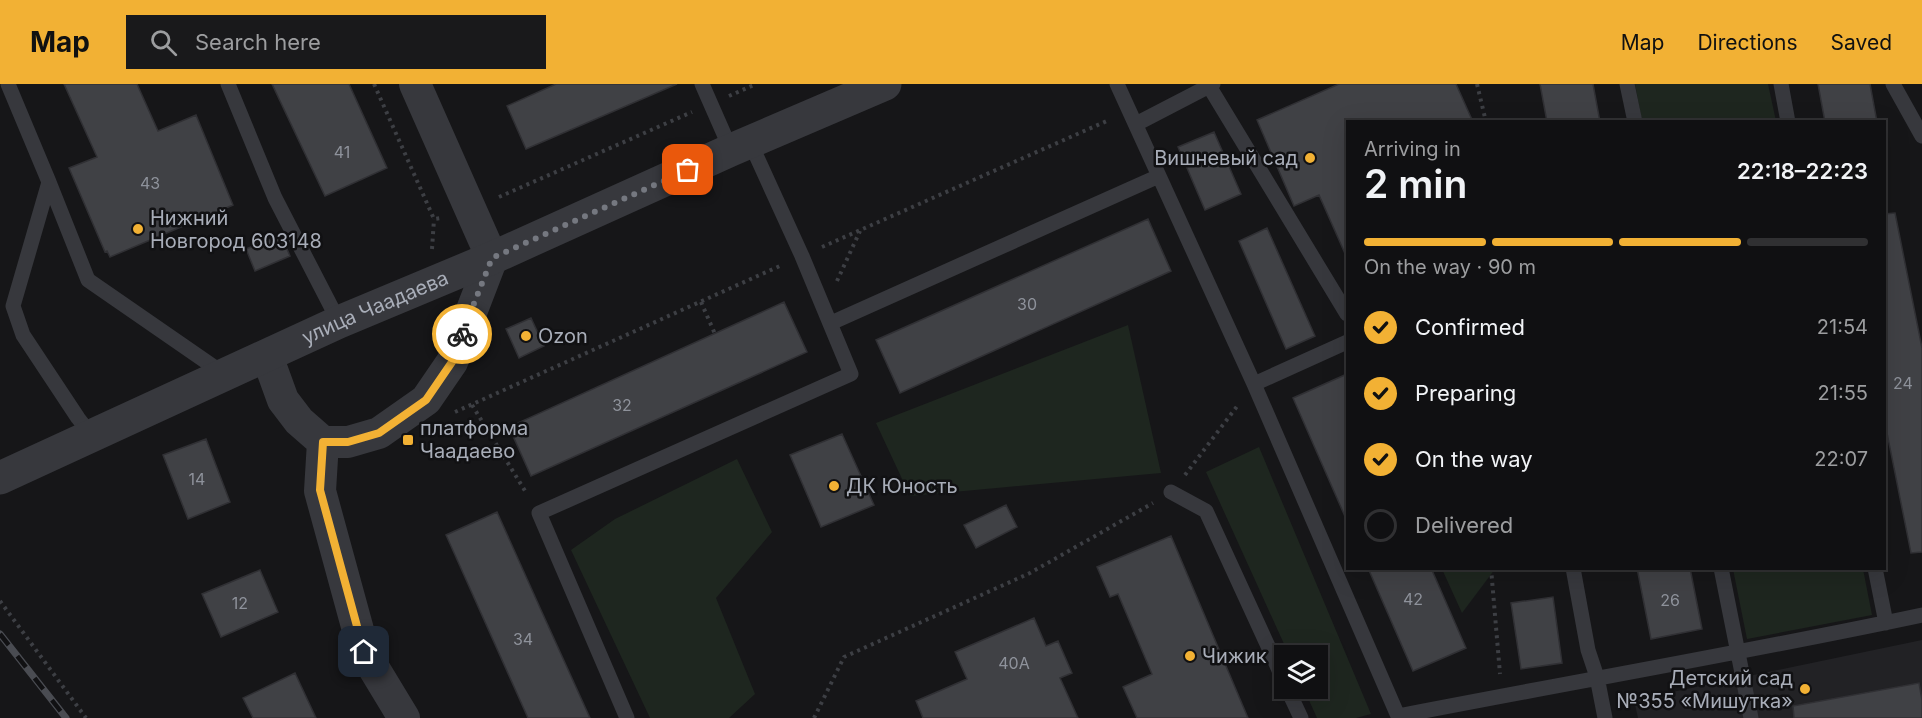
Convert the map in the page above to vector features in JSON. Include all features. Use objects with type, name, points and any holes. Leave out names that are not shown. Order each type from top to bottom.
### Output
[{"type":"street","points":[[267,356],[283,400],[299,421],[323,442],[348,442],[379,433],[426,400],[452,362],[492,258],[415,84]]},
{"type":"street","name":"улица Чаадаева","points":[[0,478],[339,322],[492,258],[885,84]]},
{"type":"street","points":[[323,442],[320,490],[364,652],[404,718]]},
{"type":"lane","points":[[8,84],[88,280],[224,374]]},
{"type":"lane","points":[[228,84],[275,198],[339,322]]},
{"type":"lane","points":[[627,718],[539,513],[851,374],[828,316],[741,146],[711,104],[702,84]]},
{"type":"lane","points":[[1117,84],[1254,384],[1397,717],[1597,677],[1737,653],[1922,615]]},
{"type":"lane","points":[[1627,84],[1635,120]]},
{"type":"lane","points":[[1780,84],[1788,120]]},
{"type":"lane","points":[[1893,84],[1922,136]]},
{"type":"lane","points":[[1136,124],[1211,85],[1346,312]]},
{"type":"lane","points":[[828,316],[1159,176]]},
{"type":"lane","points":[[49,182],[12,306],[22,335],[92,436]]},
{"type":"lane","points":[[1254,384],[1346,342]]},
{"type":"lane","points":[[1171,492],[1206,511],[1274,659]]},
{"type":"lane","points":[[1573,570],[1588,650],[1597,677],[1605,718]]},
{"type":"lane","points":[[1721,570],[1751,718]]},
{"type":"lane","points":[[1875,570],[1886,623]]},
{"type":"lane","points":[[1292,699],[1301,718]]},
{"type":"path","points":[[374,84],[434,219],[470,209],[756,84]]},
{"type":"path","points":[[1477,84],[1486,120]]},
{"type":"path","points":[[828,316],[860,230]]},
{"type":"path","points":[[701,302],[715,334]]},
{"type":"path","points":[[814,718],[844,657],[1030,573],[1171,492],[1254,384]]},
{"type":"path","points":[[454,413],[472,405],[539,513]]},
{"type":"path","points":[[1491,570],[1502,695]]},
{"type":"path","points":[[0,601],[86,718]]},
{"type":"shaded area","points":[[1635,84],[1768,84],[1776,120],[1642,120]]},
{"type":"shaded area","points":[[1128,325],[1161,473],[910,496],[876,423]]},
{"type":"shaded area","points":[[1259,447],[1371,714],[1356,718],[1317,718],[1308,699],[1328,699],[1328,645],[1284,645],[1206,472]]},
{"type":"shaded area","points":[[737,459],[772,532],[716,598],[755,694],[729,718],[650,718],[571,550],[615,519]]},
{"type":"shaded area","points":[[1442,570],[1494,570],[1462,613]]},
{"type":"shaded area","points":[[1733,570],[1863,570],[1872,615],[1747,639]]},
{"type":"shaded area","name":"Детский сад №355 «Мишутка»","points":[[1922,640],[1922,718],[1638,718],[1634,700]]},
{"type":"building","points":[[64,84],[137,84],[158,131],[196,115],[233,205],[110,257],[107,251],[105,252],[69,168],[97,157]]},
{"type":"building","points":[[272,84],[349,84],[387,168],[325,196]]},
{"type":"building","points":[[556,84],[677,84],[526,149],[507,106]]},
{"type":"building","name":"Вишневый сад","points":[[1339,84],[1456,84],[1472,120],[1346,120],[1346,256],[1319,195],[1294,206],[1257,120]]},
{"type":"building","points":[[1540,84],[1593,84],[1600,120],[1547,120]]},
{"type":"building","points":[[1818,84],[1870,84],[1877,120],[1825,120]]},
{"type":"building","points":[[1214,132],[1241,194],[1205,210],[1178,147]]},
{"type":"building","points":[[1895,213],[1922,348],[1922,552],[1911,553],[1886,428],[1886,214]]},
{"type":"building","points":[[1148,219],[1171,271],[900,393],[876,340]]},
{"type":"building","points":[[1267,228],[1315,336],[1286,349],[1239,241]]},
{"type":"building","points":[[281,235],[290,256],[255,271],[246,249]]},
{"type":"building","points":[[784,302],[807,352],[531,476],[509,427]]},
{"type":"building","points":[[531,318],[544,346],[519,358],[506,329]]},
{"type":"building","points":[[1346,374],[1346,519],[1293,398]]},
{"type":"building","name":"ДК Юность","points":[[842,434],[874,505],[821,527],[790,455]]},
{"type":"building","points":[[206,439],[230,502],[188,519],[163,455]]},
{"type":"building","points":[[1006,505],[1017,527],[976,548],[964,525]]},
{"type":"building","points":[[497,512],[590,718],[528,718],[446,535]]},
{"type":"building","points":[[1171,536],[1248,718],[1137,718],[1123,687],[1152,674],[1118,594],[1110,597],[1097,567]]},
{"type":"building","points":[[260,570],[278,612],[221,637],[202,594]]},
{"type":"building","points":[[1369,570],[1432,570],[1466,648],[1413,671]]},
{"type":"building","points":[[1637,570],[1690,570],[1702,629],[1651,639]]},
{"type":"building","points":[[1553,597],[1562,663],[1521,669],[1511,603]]},
{"type":"building","points":[[1034,618],[1046,646],[1058,641],[1072,673],[1060,678],[1078,718],[923,718],[916,701],[967,679],[955,652]]},
{"type":"building","points":[[295,673],[316,718],[253,718],[243,698]]},
{"type":"building","points":[[1919,683],[1922,718],[1794,718],[1793,706]]},
{"type":"railway","points":[[0,634],[66,718]]},
{"type":"way so far","points":[[462,334],[492,258],[688,170]]},
{"type":"place","name":"Вишневый сад","points":[[1310,158]]},
{"type":"place","name":"Нижний Новгород 603148","points":[[138,229]]},
{"type":"place","name":"Ozon","points":[[526,336]]},
{"type":"place","name":"платформа Чаадаево","points":[[408,440]]},
{"type":"place","name":"ДК Юность","points":[[834,486]]},
{"type":"place","name":"Чижик","points":[[1190,656]]},
{"type":"place","name":"Детский сад №355 «Мишутка»","points":[[1805,689]]},
{"type":"route","points":[[364,652],[320,490],[323,442],[348,442],[379,433],[426,400],[452,362],[462,334]]}]
